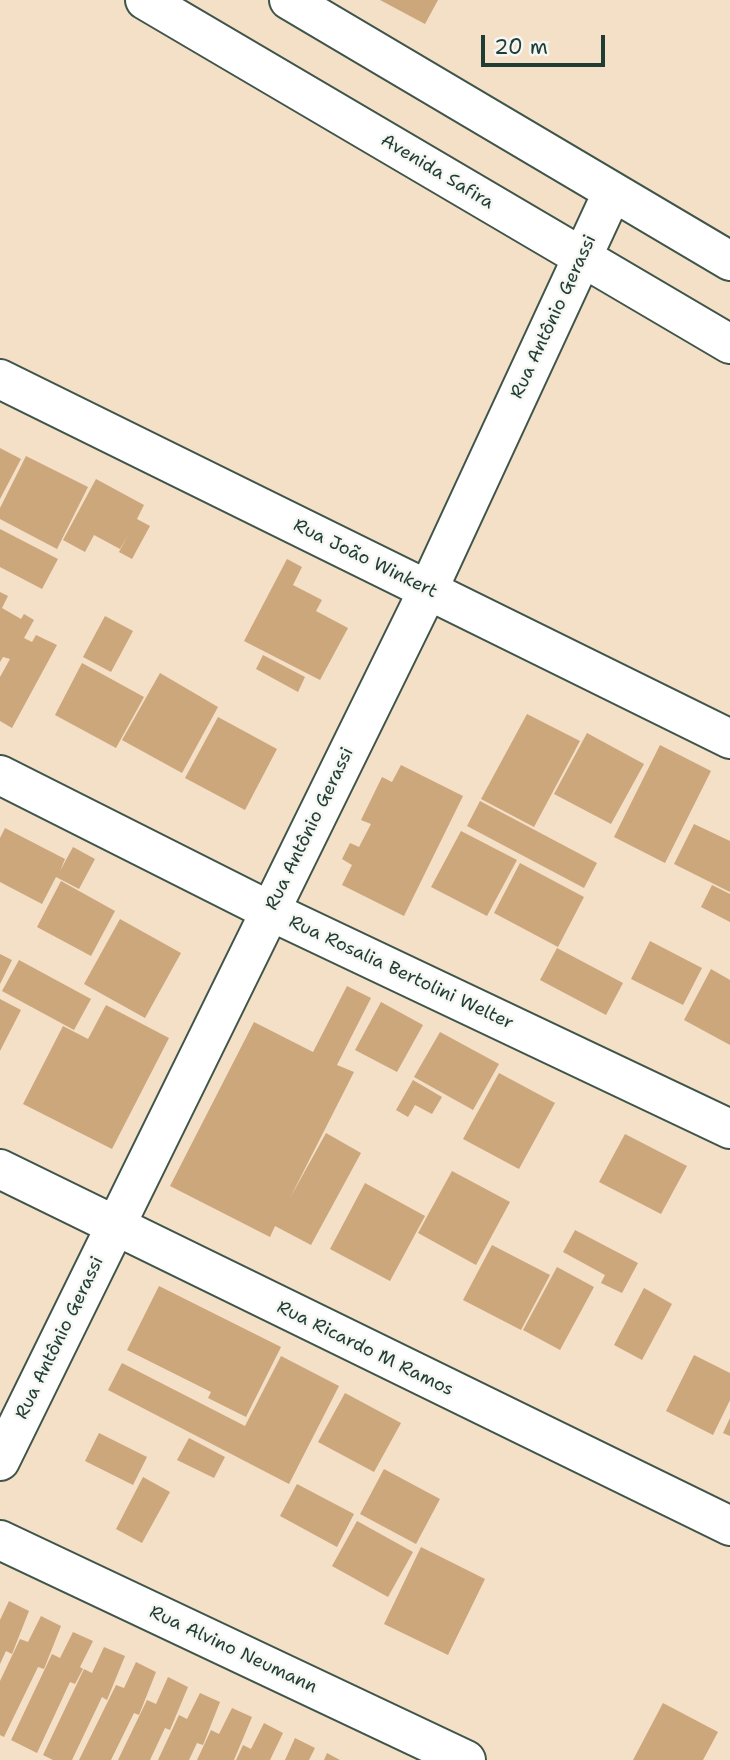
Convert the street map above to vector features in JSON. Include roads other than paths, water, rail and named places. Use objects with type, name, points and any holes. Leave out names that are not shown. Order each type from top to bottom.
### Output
[{"type":"street","name":"Avenida Safira","points":[[145,0],[730,344]]},
{"type":"street","points":[[289,0],[730,261]]},
{"type":"street","name":"Rua Antônio Gerassi","points":[[0,1461],[428,590],[612,193]]},
{"type":"street","name":"Rua João Winkert","points":[[0,379],[730,739]]},
{"type":"street","name":"Rua Rosalia Bertolini Welter","points":[[0,775],[270,911],[730,1129]]},
{"type":"street","name":"Rua Ricardo M Ramos","points":[[0,1169],[730,1526]]},
{"type":"street","name":"Rua Alvino Neumann","points":[[0,1540],[466,1760]]}]
